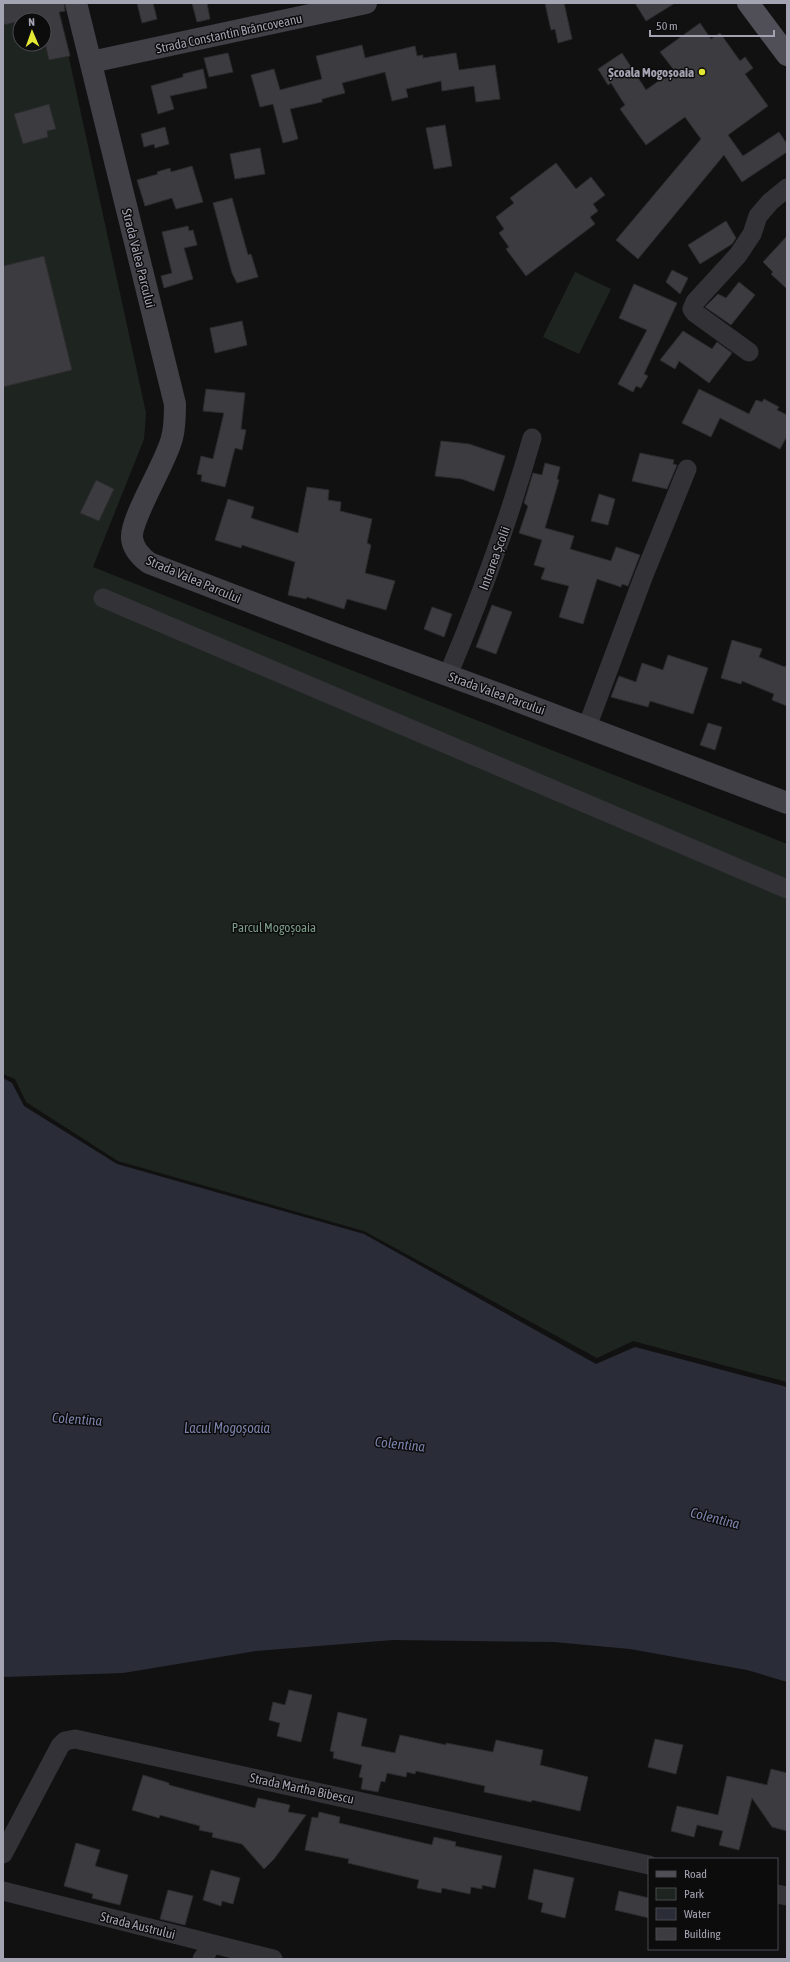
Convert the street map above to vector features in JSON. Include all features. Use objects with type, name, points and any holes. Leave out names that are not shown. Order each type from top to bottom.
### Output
[{"type":"main road","points":[[748,3],[787,55]]},
{"type":"street","name":"Strada Valea Parcului","points":[[76,3],[174,404],[175,422],[172,438],[133,528],[133,545],[142,557],[149,563],[332,633],[448,675],[787,803]]},
{"type":"street","name":"Strada Constantin Brâncoveanu","points":[[91,62],[366,3]]},
{"type":"street","points":[[749,352],[694,313],[692,309],[695,302],[738,255],[752,234],[758,216],[770,202],[787,188]]},
{"type":"street","name":"Intrarea Școlii","points":[[448,675],[483,590],[505,528],[532,438]]},
{"type":"street","points":[[587,727],[644,574],[687,469]]},
{"type":"street","points":[[103,598],[787,889]]},
{"type":"street","name":"Strada Martha Bibescu","points":[[3,1854],[11,1825],[60,1746],[65,1741],[75,1739],[648,1865]]},
{"type":"street","name":"Strada Austrului","points":[[3,1891],[208,1952],[273,1959]]},
{"type":"green space","name":"Parcul Mogoșoaia","points":[[3,3],[57,3],[146,413],[144,439],[93,567],[787,844],[787,1382],[633,1341],[597,1358],[364,1231],[118,1161],[26,1102],[15,1079],[3,1074]]},
{"type":"green space","points":[[575,272],[611,289],[579,354],[543,337]]},
{"type":"water","name":"Lacul Mogoșoaia","points":[[3,1078],[12,1083],[24,1106],[117,1164],[364,1234],[596,1364],[635,1347],[787,1387],[787,1682],[747,1670],[630,1649],[554,1642],[393,1640],[256,1651],[123,1673],[3,1677]]},
{"type":"building","points":[[3,3],[64,3],[65,11],[59,12],[70,56],[49,60],[47,52],[52,52],[52,12],[12,12],[12,23],[3,25]]},
{"type":"building","points":[[137,3],[153,3],[157,19],[142,23]]},
{"type":"building","points":[[192,3],[207,3],[210,19],[197,22]]},
{"type":"building","points":[[545,3],[564,3],[572,39],[558,43],[555,29],[551,30]]},
{"type":"building","points":[[635,3],[675,3],[646,21]]},
{"type":"building","points":[[700,23],[711,39],[720,33],[740,61],[745,57],[753,68],[745,74],[768,106],[728,135],[743,156],[779,132],[787,144],[787,152],[742,182],[724,155],[638,259],[616,240],[701,139],[685,117],[646,145],[620,109],[625,105],[611,83],[608,85],[598,69],[622,53],[646,90],[674,70],[660,52]]},
{"type":"building","points":[[362,45],[365,58],[415,46],[417,56],[423,55],[423,58],[456,53],[459,70],[495,65],[500,99],[476,102],[474,86],[442,91],[441,81],[406,89],[408,97],[392,101],[385,72],[342,83],[345,93],[322,99],[322,102],[290,109],[298,139],[283,143],[273,104],[260,107],[251,75],[274,69],[280,90],[322,79],[316,56]]},
{"type":"building","points":[[228,53],[233,72],[209,77],[204,58]]},
{"type":"building","points":[[203,69],[207,88],[170,96],[174,109],[158,114],[151,86],[183,77],[183,74]]},
{"type":"building","points":[[49,104],[56,129],[47,131],[48,137],[23,144],[14,114]]},
{"type":"building","points":[[445,125],[452,166],[434,169],[426,128]]},
{"type":"building","points":[[165,127],[169,144],[155,148],[154,144],[144,147],[141,134]]},
{"type":"building","points":[[260,148],[265,174],[235,179],[230,154]]},
{"type":"building","points":[[556,163],[576,189],[591,177],[605,195],[593,204],[598,211],[590,217],[595,224],[526,276],[506,249],[509,247],[499,233],[504,229],[496,217],[514,203],[510,198]]},
{"type":"building","points":[[192,166],[203,202],[176,209],[172,198],[145,206],[137,180],[158,174],[157,172],[170,168],[171,172]]},
{"type":"building","points":[[232,198],[248,255],[251,254],[258,277],[237,283],[232,273],[213,203]]},
{"type":"building","points":[[726,221],[736,238],[732,244],[700,264],[688,245]]},
{"type":"building","points":[[188,226],[189,231],[193,230],[197,245],[184,248],[193,279],[164,288],[161,276],[172,273],[162,232]]},
{"type":"building","points":[[787,236],[787,289],[771,274],[773,272],[763,262]]},
{"type":"building","points":[[44,256],[72,370],[3,387],[3,266]]},
{"type":"building","points":[[672,270],[688,278],[680,294],[666,282]]},
{"type":"building","points":[[739,282],[755,295],[731,325],[705,307],[718,294],[726,298]]},
{"type":"building","points":[[634,284],[677,303],[644,374],[648,376],[641,388],[636,386],[633,392],[618,384],[647,330],[619,318]]},
{"type":"building","points":[[242,321],[247,345],[215,353],[210,328]]},
{"type":"building","points":[[683,331],[712,349],[717,342],[732,353],[709,383],[679,361],[675,369],[660,360]]},
{"type":"building","points":[[206,389],[245,393],[241,429],[246,430],[242,450],[235,448],[225,487],[201,481],[202,475],[197,474],[201,456],[213,459],[224,413],[203,411]]},
{"type":"building","points":[[699,389],[749,414],[756,400],[762,402],[764,399],[779,407],[777,410],[787,415],[787,436],[780,449],[720,418],[711,437],[682,423]]},
{"type":"building","points":[[441,441],[469,444],[505,456],[494,491],[462,479],[435,476]]},
{"type":"building","points":[[640,453],[674,460],[673,464],[677,465],[667,489],[632,481]]},
{"type":"building","points":[[545,463],[560,467],[557,479],[559,480],[545,528],[574,536],[570,549],[611,561],[616,547],[640,555],[628,586],[622,584],[621,587],[597,579],[583,624],[559,617],[569,586],[541,579],[545,568],[534,565],[542,540],[519,533],[528,506],[524,503],[533,473],[542,475]]},
{"type":"building","points":[[96,480],[114,489],[99,521],[80,513]]},
{"type":"building","points":[[307,487],[329,490],[328,500],[341,502],[340,511],[372,519],[367,543],[371,545],[365,573],[395,581],[386,610],[347,599],[344,609],[307,597],[306,599],[288,595],[295,562],[242,545],[241,548],[215,540],[228,499],[254,507],[251,518],[298,533]]},
{"type":"building","points":[[599,494],[615,499],[608,525],[591,521]]},
{"type":"building","points":[[492,605],[512,612],[496,654],[476,647]]},
{"type":"building","points":[[432,607],[452,614],[444,637],[424,629]]},
{"type":"building","points":[[732,640],[762,649],[759,657],[785,667],[787,664],[787,706],[772,700],[774,694],[742,681],[741,684],[721,678]]},
{"type":"building","points":[[668,655],[708,668],[693,714],[650,701],[648,707],[611,697],[619,676],[636,682],[642,663],[663,670]]},
{"type":"building","points":[[708,723],[722,727],[715,750],[700,745]]},
{"type":"building","points":[[289,1690],[312,1695],[301,1742],[277,1736],[280,1723],[269,1720],[273,1702],[285,1705]]},
{"type":"building","points":[[338,1712],[367,1719],[361,1746],[395,1753],[400,1735],[446,1745],[446,1743],[493,1752],[496,1740],[543,1750],[540,1765],[588,1777],[580,1811],[532,1800],[531,1802],[484,1792],[485,1786],[416,1771],[415,1774],[407,1772],[406,1777],[387,1773],[385,1782],[381,1781],[378,1792],[361,1789],[363,1778],[359,1777],[362,1765],[333,1758],[334,1752],[330,1751]]},
{"type":"building","points":[[655,1739],[683,1745],[676,1774],[648,1767]]},
{"type":"building","points":[[771,1769],[787,1773],[787,1831],[772,1827],[752,1798],[739,1850],[719,1845],[723,1831],[697,1825],[694,1837],[671,1831],[677,1806],[718,1815],[727,1776],[767,1785]]},
{"type":"building","points":[[143,1775],[169,1783],[169,1785],[255,1808],[258,1798],[290,1805],[288,1812],[306,1815],[274,1859],[264,1869],[242,1844],[212,1837],[213,1833],[199,1830],[200,1826],[160,1815],[159,1818],[132,1810]]},
{"type":"building","points":[[319,1812],[340,1817],[339,1823],[432,1845],[434,1837],[456,1842],[455,1846],[502,1856],[495,1888],[482,1885],[482,1889],[471,1887],[470,1894],[442,1888],[441,1893],[417,1888],[419,1880],[348,1863],[349,1859],[305,1850],[312,1817],[318,1818]]},
{"type":"building","points":[[76,1843],[100,1850],[95,1866],[128,1875],[120,1905],[92,1898],[93,1894],[64,1886]]},
{"type":"building","points":[[534,1869],[574,1878],[565,1918],[541,1912],[543,1903],[528,1899]]},
{"type":"building","points":[[211,1870],[240,1878],[233,1904],[222,1901],[221,1906],[203,1900]]},
{"type":"building","points":[[168,1890],[193,1896],[185,1925],[160,1919]]},
{"type":"building","points":[[619,1891],[648,1898],[648,1918],[615,1910]]},
{"type":"place","name":"Școala Mogoșoaia","points":[[702,72]]},
{"type":"water label","name":"Colentina","points":[[77,1419]]},
{"type":"water label","name":"Colentina","points":[[400,1444]]},
{"type":"water label","name":"Colentina","points":[[715,1518]]}]
